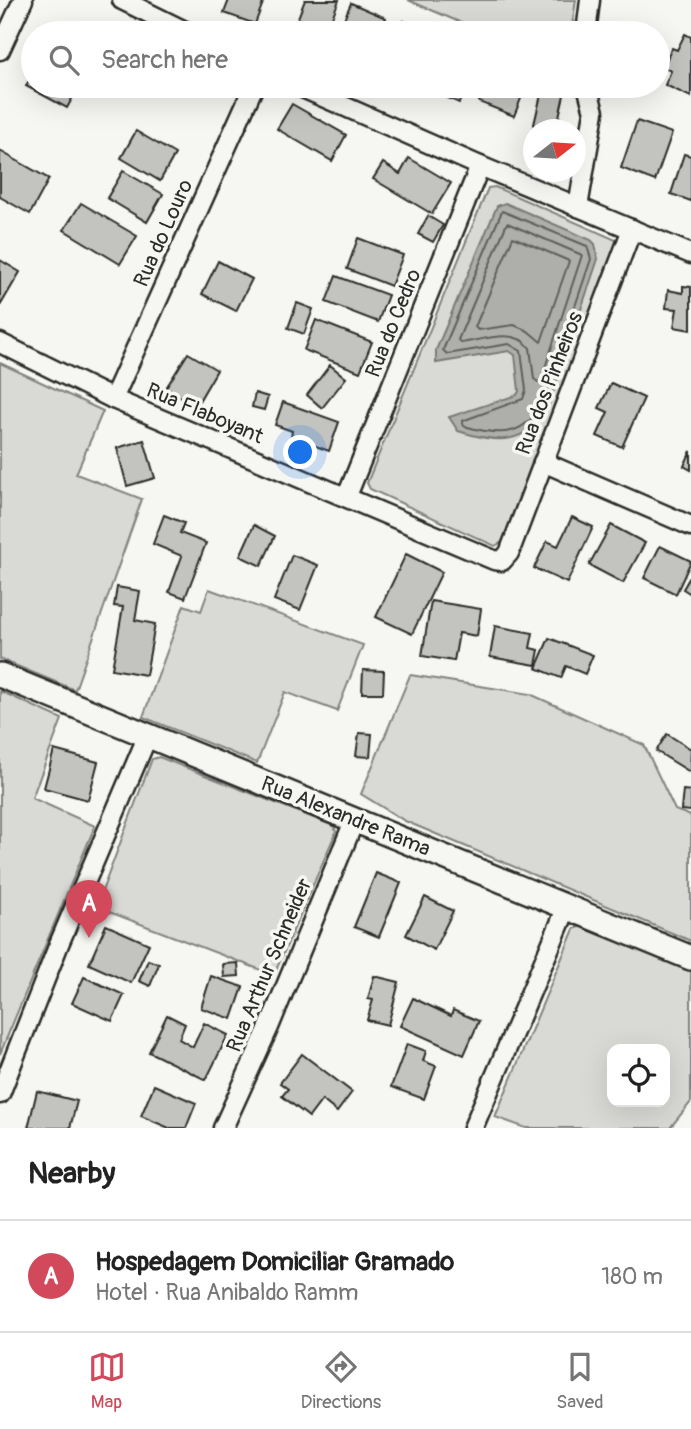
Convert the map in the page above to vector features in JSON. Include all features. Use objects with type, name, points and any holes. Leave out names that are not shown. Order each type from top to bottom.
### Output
[{"type":"street","points":[[122,0],[165,21]]},
{"type":"street","points":[[587,21],[590,0]]},
{"type":"street","points":[[0,50],[22,2]]},
{"type":"street","name":"Rua do Louro","points":[[113,399],[249,98]]},
{"type":"street","points":[[325,98],[691,254]]},
{"type":"street","points":[[578,207],[594,112],[590,98]]},
{"type":"street","name":"Rua do Cedro","points":[[347,496],[480,166]]},
{"type":"street","name":"Rua dos Pinheiros","points":[[509,553],[632,229]]},
{"type":"street","name":"Rua Flaboyant","points":[[0,343],[113,399],[494,560],[502,561],[509,553]]},
{"type":"street","points":[[543,463],[691,526]]},
{"type":"street","name":"Rua Alexandre Rama","points":[[0,674],[691,958]]},
{"type":"street","points":[[0,1094],[59,944],[148,736]]},
{"type":"street","name":"Rua Arthur Schneider","points":[[223,1128],[269,1027],[355,819]]},
{"type":"street","points":[[472,1128],[567,906]]},
{"type":"shaded area","points":[[408,0],[576,0],[573,21],[457,21]]},
{"type":"shaded area","points":[[495,187],[616,240],[619,248],[502,542],[495,546],[370,489],[367,483],[488,188]]},
{"type":"shaded area","points":[[0,363],[103,411],[76,474],[142,499],[75,690],[0,659]]},
{"type":"shaded area","points":[[209,589],[363,645],[337,711],[285,692],[257,763],[143,717],[184,605],[201,611]]},
{"type":"shaded area","points":[[410,675],[530,694],[644,745],[675,810],[691,816],[691,941],[405,821],[361,794]]},
{"type":"shaded area","points":[[0,691],[62,719],[32,798],[95,826],[0,1054]]},
{"type":"shaded area","points":[[159,757],[334,826],[336,832],[274,975],[96,907],[152,759]]},
{"type":"shaded area","points":[[582,926],[691,969],[691,1102],[670,1128],[526,1128],[495,1117],[574,929]]},
{"type":"water","points":[[505,203],[591,240],[595,244],[598,259],[548,407],[530,429],[520,435],[498,439],[458,431],[449,417],[517,395],[519,391],[515,355],[509,351],[436,363],[436,350],[497,206]]},
{"type":"building","points":[[229,0],[264,0],[256,21],[247,21],[224,13]]},
{"type":"building","points":[[305,0],[339,0],[331,21],[297,21]]},
{"type":"building","points":[[351,3],[386,18],[385,21],[343,21]]},
{"type":"building","points":[[685,34],[691,37],[691,97],[670,87],[670,52],[672,48],[677,50]]},
{"type":"building","points":[[48,98],[72,98],[67,108]]},
{"type":"building","points":[[448,98],[461,98],[459,103]]},
{"type":"building","points":[[480,98],[521,98],[514,116],[479,102]]},
{"type":"building","points":[[540,98],[563,98],[558,119],[535,119]]},
{"type":"building","points":[[292,104],[346,135],[332,161],[277,129]]},
{"type":"building","points":[[637,121],[672,133],[655,181],[621,168]]},
{"type":"building","points":[[136,131],[175,154],[160,181],[121,158]]},
{"type":"building","points":[[0,151],[49,179],[30,214],[0,197]]},
{"type":"building","points":[[684,154],[691,156],[691,201],[671,194]]},
{"type":"building","points":[[409,158],[451,183],[432,214],[373,179],[383,163],[400,174]]},
{"type":"building","points":[[123,171],[163,194],[147,222],[107,198]]},
{"type":"building","points":[[81,203],[137,236],[120,264],[64,230]]},
{"type":"building","points":[[428,216],[443,225],[433,242],[418,234]]},
{"type":"building","points":[[358,238],[403,255],[391,286],[347,269]]},
{"type":"building","points":[[0,260],[20,272],[0,306]]},
{"type":"building","points":[[218,261],[252,279],[236,311],[202,294]]},
{"type":"building","points":[[336,276],[388,295],[378,322],[326,302]]},
{"type":"building","points":[[683,286],[691,287],[691,330],[674,327],[677,309],[666,308],[668,290],[683,293]]},
{"type":"building","points":[[297,303],[313,309],[304,334],[288,328]]},
{"type":"building","points":[[316,320],[372,342],[360,372],[304,350]]},
{"type":"building","points":[[188,353],[217,370],[196,406],[166,388]]},
{"type":"building","points":[[330,365],[346,378],[322,408],[307,395]]},
{"type":"building","points":[[611,383],[644,398],[622,447],[597,436],[608,412],[599,408]]},
{"type":"building","points":[[255,393],[268,397],[264,410],[252,407]]},
{"type":"building","points":[[283,402],[339,422],[329,451],[291,437],[292,431],[275,425]]},
{"type":"building","points":[[144,440],[155,478],[127,486],[117,448]]},
{"type":"building","points":[[691,451],[691,470],[684,466]]},
{"type":"building","points":[[164,515],[184,523],[180,533],[206,543],[185,598],[169,592],[182,556],[153,544]]},
{"type":"building","points":[[572,517],[593,527],[567,583],[534,568],[547,541],[558,546]]},
{"type":"building","points":[[254,525],[275,536],[261,566],[240,556]]},
{"type":"building","points":[[611,525],[645,543],[623,583],[589,565]]},
{"type":"building","points":[[660,546],[691,561],[676,594],[644,578]]},
{"type":"building","points":[[406,554],[442,572],[412,634],[376,617]]},
{"type":"building","points":[[292,555],[318,565],[300,610],[274,600]]},
{"type":"building","points":[[691,575],[691,594],[683,589]]},
{"type":"building","points":[[117,587],[140,591],[135,620],[155,624],[146,675],[112,669],[123,607],[114,606]]},
{"type":"building","points":[[431,601],[481,609],[477,636],[459,633],[454,661],[422,656]]},
{"type":"building","points":[[495,626],[533,633],[530,648],[539,650],[536,665],[490,657]]},
{"type":"building","points":[[549,638],[593,655],[585,674],[566,666],[561,678],[536,668]]},
{"type":"building","points":[[363,670],[384,671],[383,693],[362,693]]},
{"type":"building","points":[[359,733],[372,734],[370,757],[356,756]]},
{"type":"building","points":[[667,734],[691,749],[690,772],[656,751]]},
{"type":"building","points":[[54,750],[98,762],[88,800],[44,788]]},
{"type":"building","points":[[683,790],[691,791],[691,811],[681,810]]},
{"type":"building","points":[[376,873],[401,883],[379,937],[354,927]]},
{"type":"building","points":[[425,897],[453,911],[434,950],[406,935]]},
{"type":"building","points":[[106,925],[149,944],[131,983],[89,964]]},
{"type":"building","points":[[148,960],[159,964],[150,986],[139,981]]},
{"type":"building","points":[[238,963],[239,976],[224,977],[223,964]]},
{"type":"building","points":[[211,976],[243,987],[232,1019],[201,1008]]},
{"type":"building","points":[[374,976],[399,982],[388,1025],[367,1020],[373,1000],[368,999]]},
{"type":"building","points":[[84,977],[124,995],[112,1021],[72,1003]]},
{"type":"building","points":[[413,998],[451,1016],[453,1010],[479,1021],[464,1055],[400,1026]]},
{"type":"building","points":[[167,1015],[185,1024],[179,1039],[193,1047],[204,1023],[228,1035],[206,1080],[149,1052]]},
{"type":"building","points":[[407,1044],[426,1051],[423,1061],[436,1066],[424,1099],[391,1087]]},
{"type":"building","points":[[302,1054],[352,1092],[337,1112],[322,1100],[309,1117],[282,1096],[288,1089],[280,1083]]},
{"type":"building","points":[[154,1085],[196,1103],[186,1128],[169,1128],[141,1116]]},
{"type":"building","points":[[37,1091],[77,1101],[70,1128],[28,1128]]},
{"type":"place","name":"Hospedagem Domiciliar Gramado","points":[[89,938]]}]
